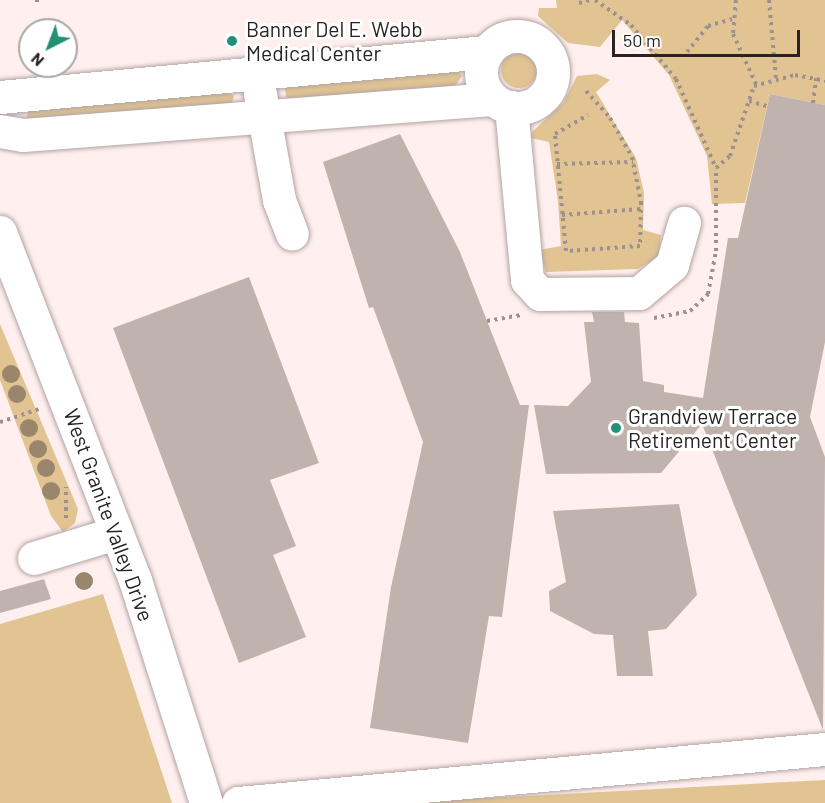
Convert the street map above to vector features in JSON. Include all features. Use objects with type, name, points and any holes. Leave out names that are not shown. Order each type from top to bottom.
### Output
[{"type":"street","points":[[0,97],[487,52],[503,38],[522,36],[541,46],[550,60],[552,77],[543,95],[528,105],[502,103],[263,116],[22,135],[0,130]]},
{"type":"street","points":[[487,52],[482,79],[502,103],[526,280],[540,294],[639,293],[672,265],[684,223]]},
{"type":"street","points":[[257,72],[279,200],[292,234]]},
{"type":"street","name":"West Granite Valley Drive","points":[[0,232],[53,405],[116,533],[206,803]]},
{"type":"street","points":[[34,558],[116,533]]},
{"type":"street","points":[[238,803],[825,749]]},
{"type":"path","points":[[579,3],[590,0]]},
{"type":"path","points":[[595,0],[631,25],[676,79],[716,168]]},
{"type":"path","points":[[736,0],[732,19],[733,34],[756,84]]},
{"type":"path","points":[[770,0],[776,78]]},
{"type":"path","points":[[687,52],[708,26],[732,19]]},
{"type":"path","points":[[813,103],[816,78]]},
{"type":"path","points":[[586,91],[620,131],[633,162],[641,209],[640,246],[566,251],[555,134],[588,115]]},
{"type":"path","points":[[749,101],[767,106]]},
{"type":"path","points":[[557,164],[633,162]]},
{"type":"path","points":[[562,215],[641,209]]},
{"type":"path","points":[[34,400],[53,405]]},
{"type":"path","points":[[42,420],[53,405]]},
{"type":"path","points":[[0,422],[53,405]]},
{"type":"path","points":[[65,481],[65,512],[76,545]]},
{"type":"shaded area","points":[[556,0],[825,0],[825,105],[770,94],[745,203],[712,204],[707,156],[669,75],[622,20],[600,47],[568,43],[538,16],[539,8],[557,8]]},
{"type":"shaded area","points":[[519,52],[532,57],[537,70],[532,83],[519,88],[506,83],[501,70],[506,57]]},
{"type":"shaded area","points":[[458,70],[462,76],[455,86],[287,100],[282,75]]},
{"type":"shaded area","points":[[597,74],[610,80],[596,92],[636,158],[644,193],[643,230],[661,235],[659,256],[638,269],[546,272],[539,250],[561,246],[558,201],[549,142],[531,138],[532,132],[563,103],[577,76]]},
{"type":"shaded area","points":[[226,89],[234,96],[232,103],[27,119],[28,107]]},
{"type":"shaded area","points":[[0,324],[78,509],[75,523],[63,532],[51,516],[0,380]]},
{"type":"shaded area","points":[[103,594],[172,803],[0,803],[0,624]]},
{"type":"shaded area","points":[[825,780],[825,803],[394,803]]},
{"type":"building","points":[[770,94],[825,105],[825,342],[810,417],[825,457],[823,730],[702,424],[661,473],[546,474],[534,405],[568,406],[591,382],[584,322],[594,322],[592,312],[624,312],[625,322],[639,323],[643,381],[664,385],[664,392],[703,398],[728,238],[738,238]]},
{"type":"building","points":[[400,134],[460,252],[520,405],[529,405],[502,617],[489,616],[468,743],[370,728],[391,587],[423,442],[373,307],[369,308],[323,162]]},
{"type":"building","points":[[249,277],[319,463],[270,480],[296,546],[273,555],[306,637],[239,663],[113,328]]},
{"type":"building","points":[[679,504],[697,595],[666,629],[648,631],[653,676],[617,676],[613,635],[594,634],[550,611],[549,591],[566,582],[553,511]]},
{"type":"building","points":[[44,579],[51,599],[0,613],[0,591]]},
{"type":"place","name":"Banner Del E. Webb Medical Center","points":[[232,41]]},
{"type":"place","name":"Grandview Terrace Retirement Center","points":[[616,428]]}]
